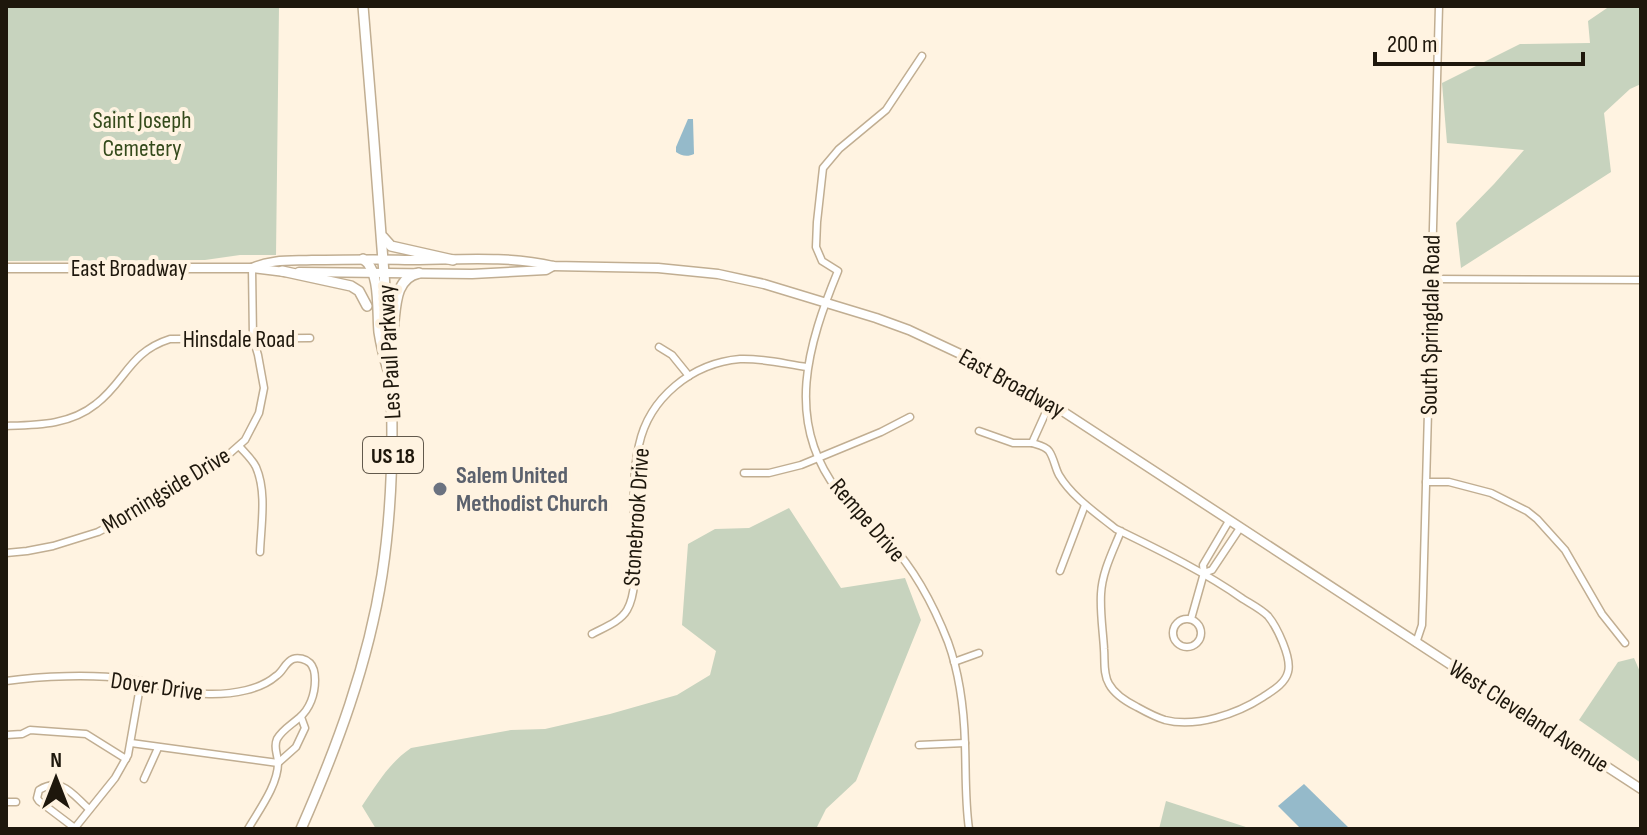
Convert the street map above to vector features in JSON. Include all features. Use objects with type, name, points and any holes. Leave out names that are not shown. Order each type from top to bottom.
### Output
[{"type":"main road","name":"Les Paul Parkway","points":[[301,829],[325,774],[367,649],[389,522],[394,430],[392,384],[363,6]]},
{"type":"main road","points":[[381,231],[384,240],[391,246],[453,260]]},
{"type":"main road","points":[[363,259],[368,263],[382,347],[392,384]]},
{"type":"main road","name":"East Broadway","points":[[252,268],[279,261],[363,259],[505,260],[553,266],[647,267],[753,281],[880,319],[984,365],[1050,403],[1416,643]]},
{"type":"main road","name":"East Broadway","points":[[6,268],[252,268],[502,273],[546,270],[553,266]]},
{"type":"main road","points":[[282,271],[351,286],[359,291],[367,306]]},
{"type":"main road","points":[[390,345],[400,285],[410,275],[419,273]]},
{"type":"main road","name":"West Cleveland Avenue","points":[[1416,643],[1641,789]]},
{"type":"street","name":"South Springdale Road","points":[[1416,643],[1422,625],[1439,6]]},
{"type":"street","name":"Rempe Drive","points":[[922,56],[886,110],[839,149],[823,168],[816,247],[822,261],[838,271],[825,302],[807,367],[805,392],[811,434],[819,458],[836,489],[906,561],[934,609],[954,662],[965,743],[969,829]]},
{"type":"street","name":"Morningside Drive","points":[[6,553],[53,546],[98,532],[168,493],[239,446],[253,426],[263,400],[263,379],[253,338],[252,268]]},
{"type":"street","points":[[1432,279],[1641,280]]},
{"type":"street","name":"Hinsdale Road","points":[[6,426],[57,422],[85,412],[104,398],[142,353],[160,343],[180,338],[310,338]]},
{"type":"street","points":[[659,347],[672,355],[689,376]]},
{"type":"street","name":"Stonebrook Drive","points":[[592,634],[623,615],[630,602],[635,469],[639,441],[657,405],[689,376],[713,365],[740,359],[807,367]]},
{"type":"street","points":[[979,431],[1013,443],[1032,443],[1050,403]]},
{"type":"street","points":[[744,473],[785,470],[910,417]]},
{"type":"street","name":"East Broadway","points":[[1032,443],[1049,450],[1059,475],[1085,505],[1121,531],[1204,573],[1267,616],[1286,650],[1289,663],[1282,682],[1234,713],[1202,720],[1164,720],[1119,696],[1105,672],[1101,593],[1108,563],[1121,531]]},
{"type":"street","points":[[239,446],[254,463],[261,485],[260,552]]},
{"type":"street","points":[[1426,482],[1449,482],[1478,489],[1527,511],[1565,550],[1602,614],[1625,643]]},
{"type":"street","points":[[1060,571],[1085,505]]},
{"type":"street","points":[[1191,619],[1204,573],[1203,565],[1229,521]]},
{"type":"street","points":[[1204,573],[1212,570],[1240,528]]},
{"type":"street","points":[[1191,619],[1201,629],[1201,639],[1195,646],[1183,647],[1173,637],[1174,628],[1181,620],[1191,619]]},
{"type":"street","points":[[954,662],[979,653]]},
{"type":"street","name":"Dover Drive","points":[[6,681],[107,677],[212,694],[260,686],[279,675],[294,658],[301,658],[309,661],[315,682],[311,703],[301,717]]},
{"type":"street","points":[[89,809],[61,785],[39,790],[39,801],[75,829],[126,759],[141,681]]},
{"type":"street","points":[[131,743],[278,763],[296,747],[305,728],[301,717],[278,738],[275,747],[278,763],[271,790],[248,829]]},
{"type":"street","points":[[6,735],[30,730],[86,734],[126,759]]},
{"type":"street","points":[[919,745],[965,743]]},
{"type":"street","points":[[144,779],[158,748]]},
{"type":"street","points":[[6,802],[16,802]]},
{"type":"green space","name":"Saint Joseph Cemetery","points":[[6,6],[279,6],[276,255],[240,255],[205,260],[6,261]]},
{"type":"green space","points":[[1610,6],[1641,6],[1641,84],[1630,89],[1604,113],[1611,172],[1461,268],[1456,223],[1524,150],[1447,143],[1442,83],[1520,44],[1590,43],[1588,21]]},
{"type":"green space","points":[[789,508],[841,588],[905,578],[921,620],[856,781],[826,809],[816,829],[376,829],[362,806],[390,767],[411,748],[511,730],[545,729],[610,714],[677,695],[710,675],[716,651],[682,625],[688,544],[715,529],[749,528]]},
{"type":"green space","points":[[1634,658],[1641,674],[1641,763],[1579,720],[1618,662]]},
{"type":"green space","points":[[1166,801],[1252,829],[1159,829]]},
{"type":"water","points":[[688,119],[693,119],[694,154],[685,156],[676,152],[676,147]]},
{"type":"water","points":[[1304,784],[1350,829],[1301,829],[1278,806]]},
{"type":"place","name":"Salem United Methodist Church","points":[[440,489]]}]
